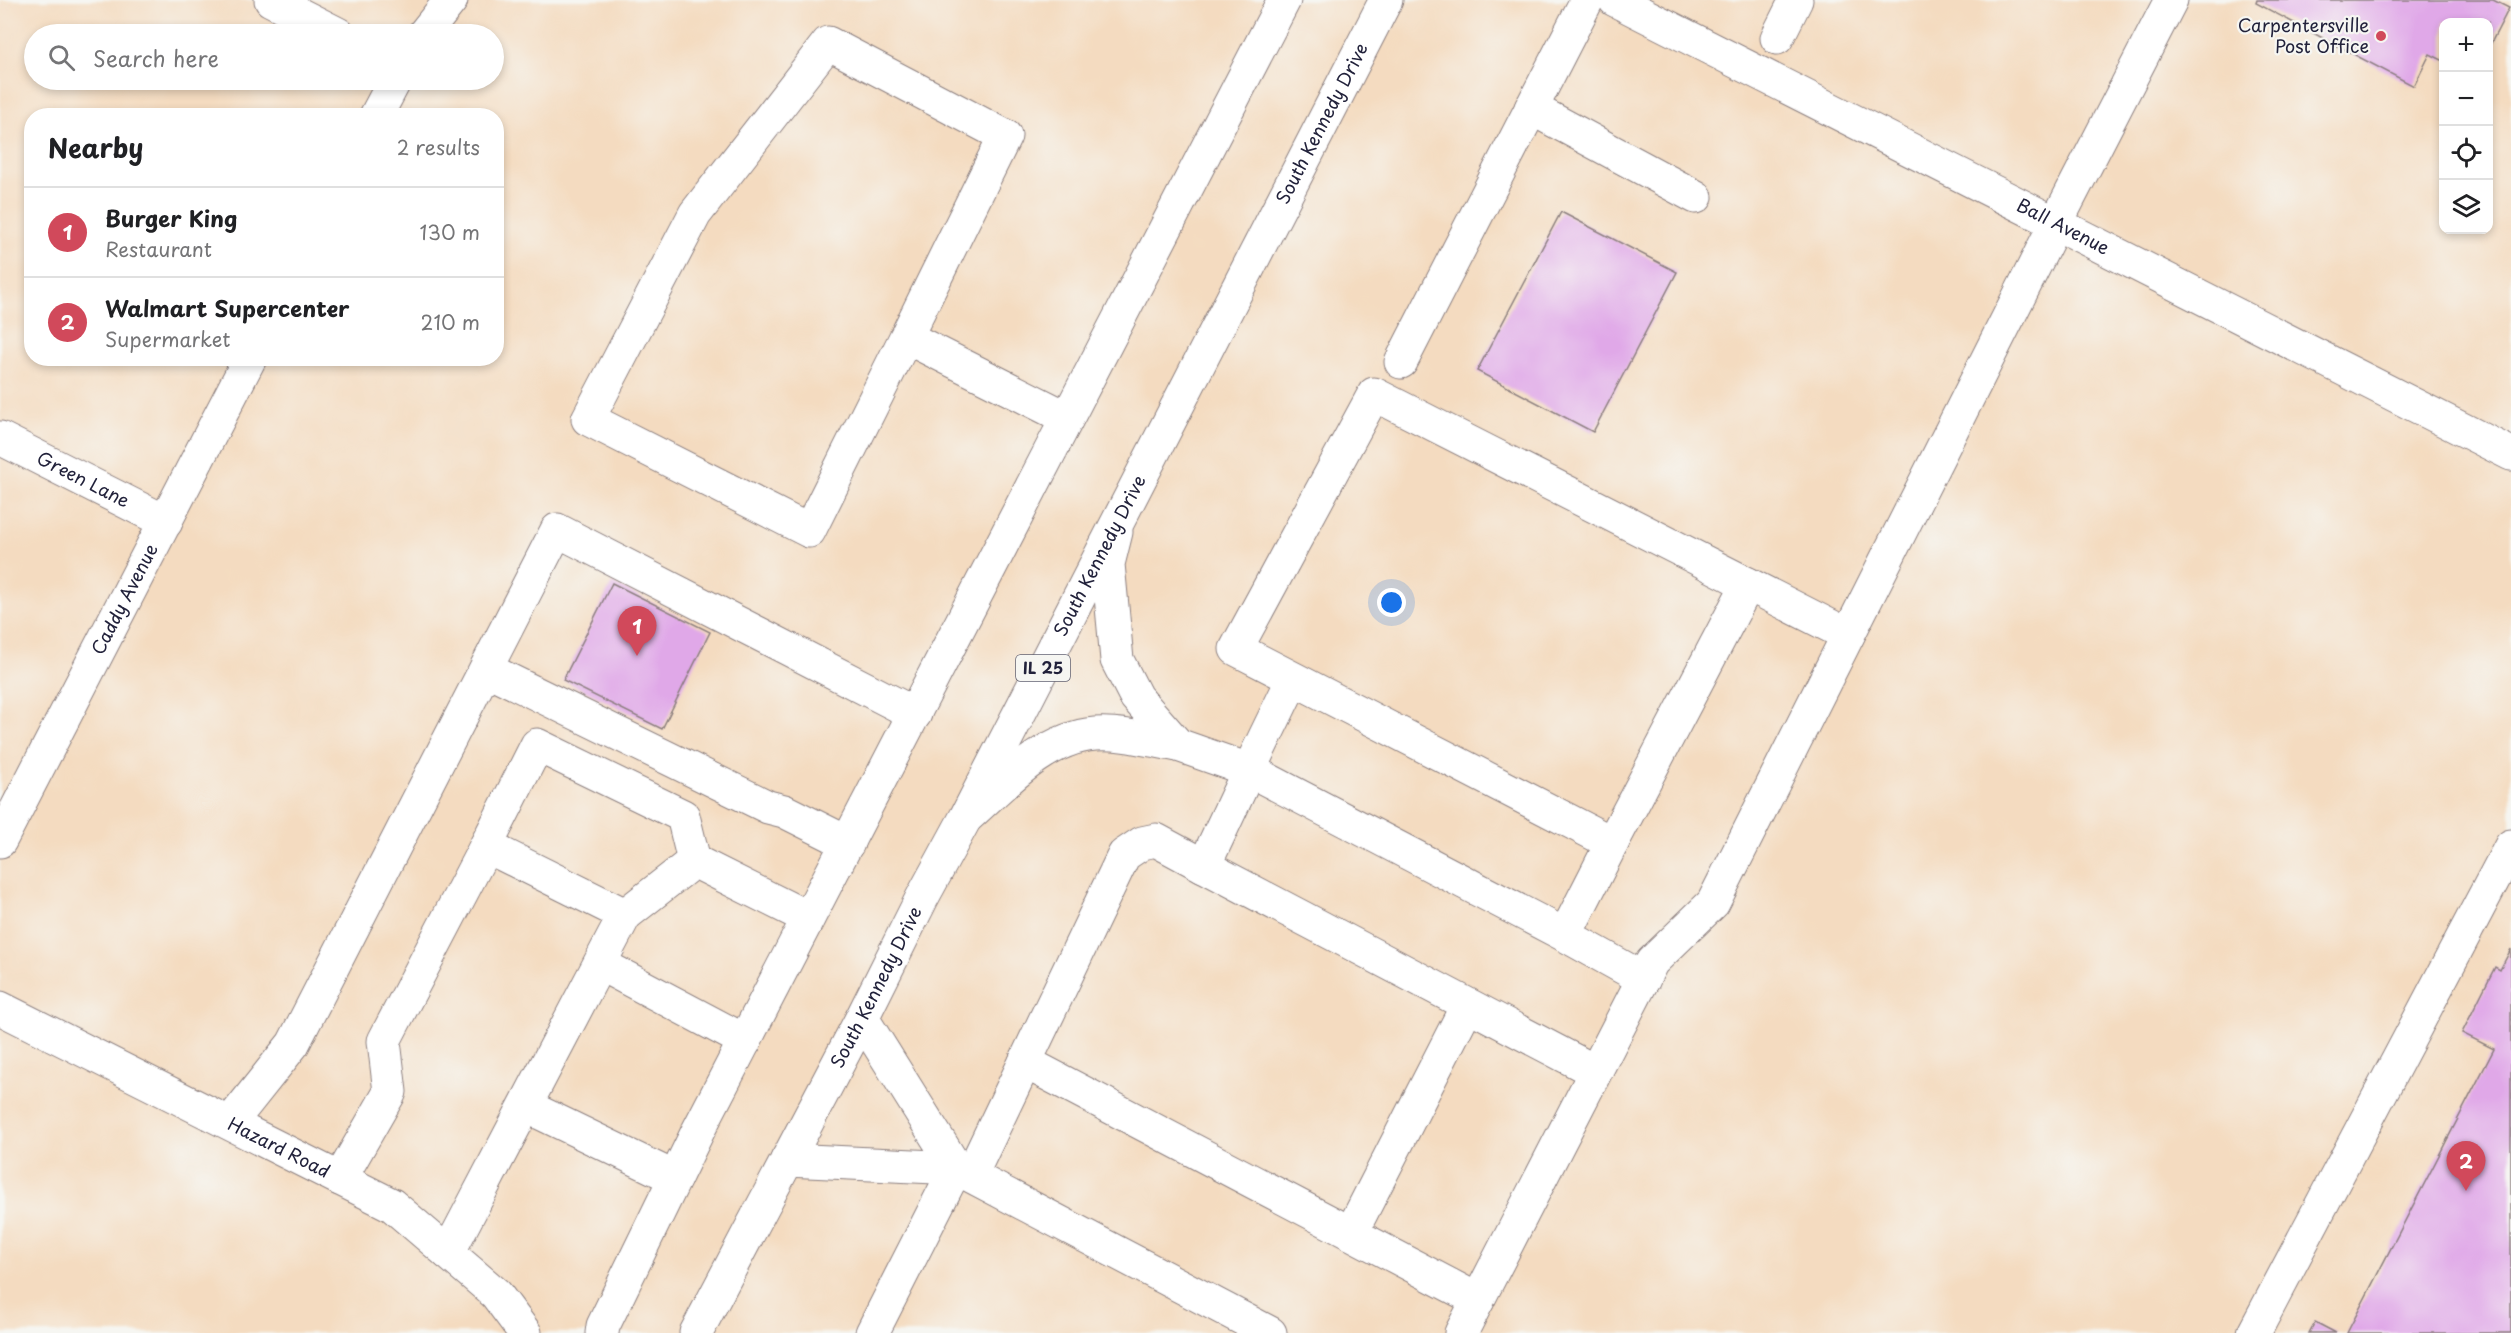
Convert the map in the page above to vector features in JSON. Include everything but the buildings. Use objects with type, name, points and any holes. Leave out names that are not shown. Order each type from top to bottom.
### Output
[{"type":"main road","points":[[271,0],[318,24]]},
{"type":"main road","points":[[432,24],[451,0]]},
{"type":"main road","points":[[602,1333],[603,1326],[675,1178],[808,918],[1284,0]]},
{"type":"main road","name":"South Kennedy Drive","points":[[696,1333],[862,1018],[1386,0]]},
{"type":"main road","points":[[1401,362],[1587,0]]},
{"type":"main road","name":"Ball Avenue","points":[[1615,0],[2511,454]]},
{"type":"main road","points":[[1777,38],[1796,0]]},
{"type":"main road","points":[[1461,1333],[1652,962],[1713,903],[2171,0]]},
{"type":"main road","points":[[828,43],[1005,136],[906,338],[809,531],[588,419],[695,214],[828,43]]},
{"type":"main road","points":[[380,108],[390,90]]},
{"type":"main road","points":[[1531,108],[1696,197]]},
{"type":"main road","points":[[906,338],[1067,418]]},
{"type":"main road","name":"Caddy Avenue","points":[[0,841],[246,366]]},
{"type":"main road","points":[[1612,843],[1236,649],[1374,394],[1848,635]]},
{"type":"main road","name":"Green Lane","points":[[0,438],[166,522]]},
{"type":"main road","points":[[1118,523],[1108,564],[1117,660],[1136,697],[1178,745]]},
{"type":"main road","points":[[230,1124],[293,1044],[557,530],[915,714]]},
{"type":"main road","points":[[1565,935],[1748,584]]},
{"type":"main road","points":[[486,669],[768,807],[784,811],[848,843]]},
{"type":"main road","points":[[1204,866],[1293,679]]},
{"type":"main road","points":[[966,817],[1035,756],[1070,741],[1094,734],[1126,736],[1178,745],[1249,770],[1565,935],[1644,979]]},
{"type":"main road","points":[[340,1179],[390,1092],[384,1041],[537,745],[683,816],[694,861],[808,918]]},
{"type":"main road","points":[[872,1333],[1024,1062],[1124,855],[1142,843],[1156,840],[1594,1071]]},
{"type":"main road","points":[[486,846],[625,915]]},
{"type":"main road","points":[[2254,1333],[2511,846]]},
{"type":"main road","points":[[448,1253],[625,915],[694,861]]},
{"type":"main road","points":[[600,964],[746,1041]]},
{"type":"main road","points":[[1351,1233],[1467,1006]]},
{"type":"main road","name":"Hazard Road","points":[[0,1008],[392,1204],[495,1294],[525,1333]]},
{"type":"main road","points":[[862,1018],[964,1172]]},
{"type":"main road","points":[[1024,1062],[1478,1300]]},
{"type":"main road","points":[[526,1106],[675,1178]]},
{"type":"main road","points":[[787,1160],[964,1172],[1270,1333]]},
{"type":"place","name":"Carpentersville Post Office","points":[[2381,36]]},
{"type":"place","name":"Burger King","points":[[637,656]]},
{"type":"place","name":"Walmart Supercenter","points":[[2466,1191]]}]
